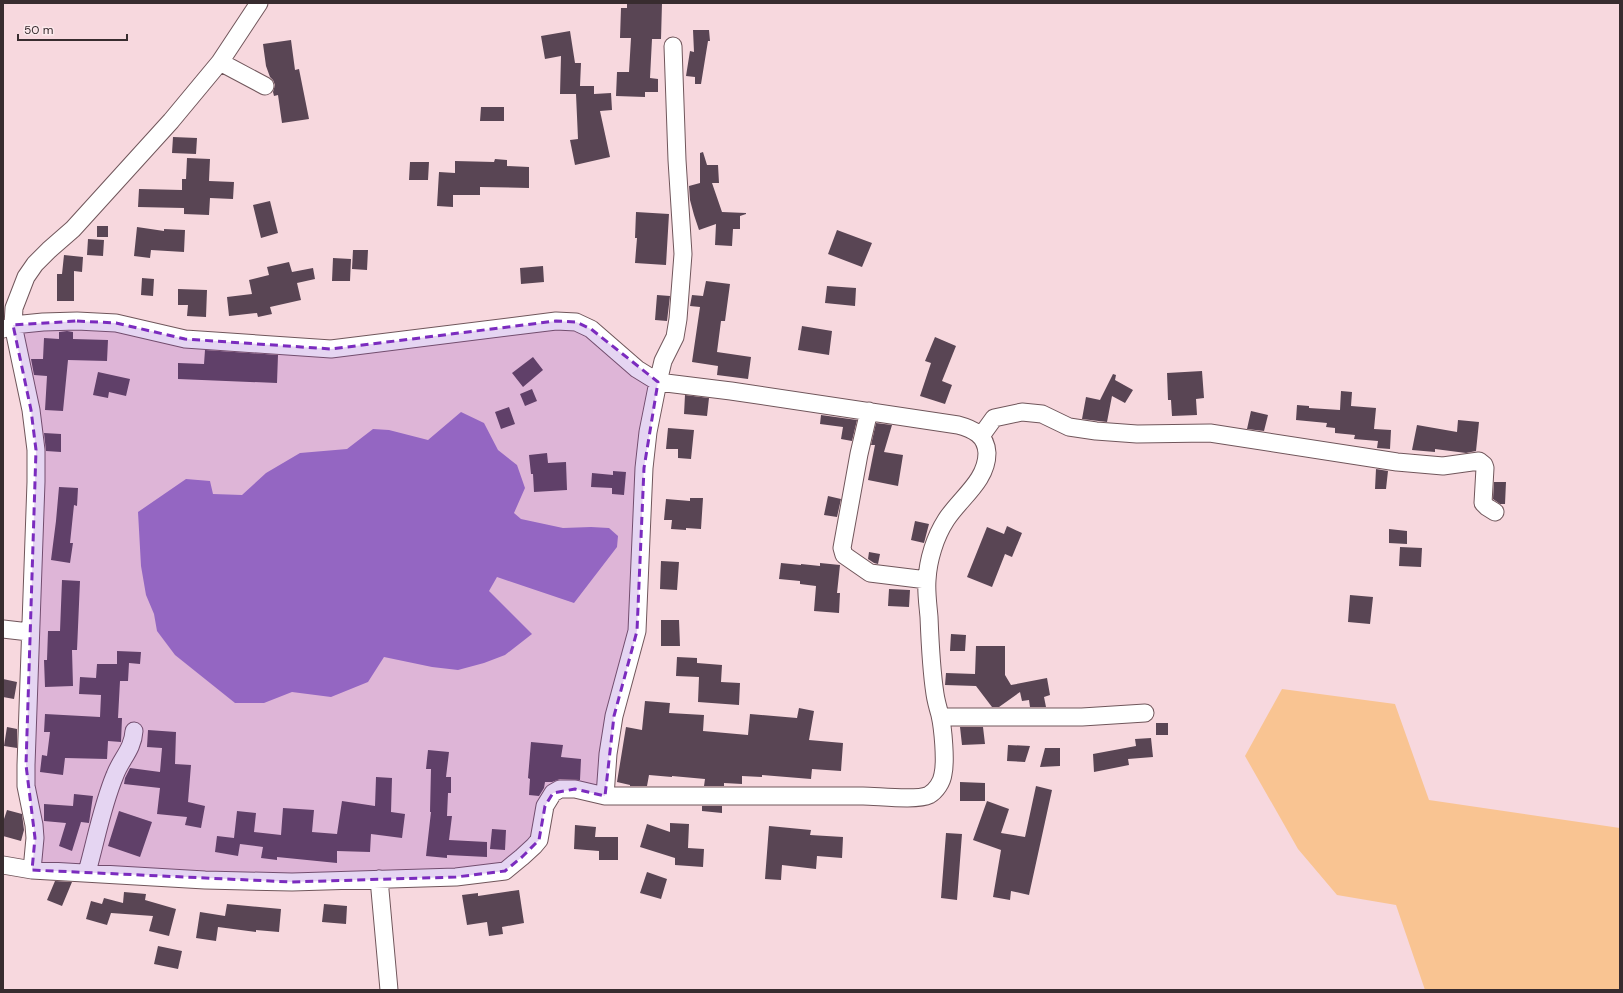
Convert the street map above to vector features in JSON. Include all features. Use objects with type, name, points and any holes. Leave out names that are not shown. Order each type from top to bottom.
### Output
[{"type":"street","points":[[32,870],[35,838],[34,825],[26,786],[26,765],[36,450],[32,410],[8,327],[26,277],[35,264],[78,223],[171,121],[220,62],[259,3]]},
{"type":"street","points":[[605,796],[608,754],[614,716],[637,630],[644,468],[648,432],[663,361],[672,344],[677,330],[683,254],[677,160],[673,46]]},
{"type":"street","points":[[220,62],[265,86]]},
{"type":"street","points":[[3,865],[32,870],[205,880],[292,882],[456,877],[505,871],[539,840],[545,806],[553,793],[560,789],[575,788],[605,796],[920,797],[929,795],[935,790],[943,776],[944,766],[941,718],[935,696],[927,580],[931,555],[937,536],[946,520],[977,483],[985,469],[987,458],[986,445],[981,436],[971,429],[958,425],[731,391],[658,382],[637,369],[591,329],[576,322],[556,321],[331,349],[185,339],[116,323],[70,321],[8,327]]},
{"type":"street","points":[[869,411],[859,454],[842,548],[844,555],[870,573],[927,580]]},
{"type":"street","points":[[981,436],[994,418],[1022,412],[1042,414],[1068,427],[1096,431],[1137,434],[1210,433],[1396,462],[1443,466],[1479,460],[1485,468],[1483,503],[1495,512]]},
{"type":"street","points":[[3,629],[30,632]]},
{"type":"street","points":[[941,718],[1082,717],[1145,713]]},
{"type":"street","points":[[86,872],[111,787],[120,765],[130,750],[134,739],[134,731]]},
{"type":"street","points":[[379,879],[389,990]]},
{"type":"highlighted area","points":[[77,321],[116,323],[185,339],[331,349],[556,321],[576,322],[591,329],[658,382],[644,468],[637,631],[614,716],[605,796],[575,789],[553,793],[545,806],[539,840],[505,871],[456,877],[292,882],[32,870],[35,838],[26,765],[36,450],[31,410],[13,325]]},
{"type":"shaded area","points":[[461,412],[484,423],[498,450],[517,465],[525,488],[514,513],[521,519],[563,528],[609,528],[618,536],[617,547],[574,603],[497,577],[489,591],[532,634],[505,655],[484,663],[458,670],[432,667],[384,657],[368,682],[331,697],[292,692],[264,703],[235,703],[175,655],[157,631],[154,614],[146,595],[141,566],[138,512],[186,479],[210,481],[213,494],[242,495],[266,473],[300,453],[347,449],[373,429],[389,430],[428,440]]},
{"type":"shaded area","points":[[1282,689],[1395,704],[1429,800],[1620,828],[1620,990],[1425,990],[1396,905],[1337,895],[1298,849],[1245,756]]},
{"type":"building","points":[[627,3],[662,3],[661,39],[652,39],[650,78],[658,79],[658,92],[645,92],[645,97],[616,96],[617,72],[629,72],[631,38],[620,38],[621,8],[627,8]]},
{"type":"building","points":[[693,30],[709,30],[710,41],[708,41],[701,84],[695,84],[695,77],[686,76],[690,51],[694,52]]},
{"type":"building","points":[[570,31],[575,63],[581,63],[580,86],[594,86],[594,94],[611,93],[612,110],[600,111],[610,157],[575,165],[570,140],[578,139],[576,94],[560,94],[561,56],[545,59],[541,36]]},
{"type":"building","points":[[291,40],[295,70],[299,69],[309,119],[282,123],[278,95],[274,96],[273,92],[275,85],[266,66],[263,44]]},
{"type":"building","points":[[481,107],[504,107],[504,121],[480,121]]},
{"type":"building","points":[[173,137],[197,138],[196,154],[172,153]]},
{"type":"building","points":[[703,152],[707,165],[718,165],[719,183],[712,183],[722,212],[746,213],[740,216],[740,229],[733,229],[732,246],[715,245],[716,224],[699,230],[694,215],[690,200],[689,186],[700,183],[700,153]]},
{"type":"building","points":[[187,158],[210,159],[209,181],[234,182],[233,199],[210,198],[209,215],[184,214],[184,208],[138,207],[139,189],[182,190],[182,179],[186,179]]},
{"type":"building","points":[[495,159],[507,160],[507,166],[529,167],[529,188],[480,187],[480,195],[453,195],[453,207],[437,206],[439,172],[455,173],[455,161],[494,162]]},
{"type":"building","points":[[410,162],[429,162],[428,180],[409,180]]},
{"type":"building","points":[[270,201],[278,233],[261,238],[253,205]]},
{"type":"building","points":[[636,212],[669,214],[666,265],[635,263],[637,238],[635,238]]},
{"type":"building","points":[[97,226],[108,226],[108,237],[97,237]]},
{"type":"building","points":[[137,227],[164,231],[164,229],[185,230],[184,252],[151,250],[150,258],[134,256]]},
{"type":"building","points":[[837,230],[872,243],[862,267],[828,254]]},
{"type":"building","points":[[88,239],[104,240],[103,256],[87,255]]},
{"type":"building","points":[[353,250],[368,250],[367,270],[352,269]]},
{"type":"building","points":[[64,255],[83,257],[82,272],[74,271],[74,301],[57,301],[57,274],[62,274]]},
{"type":"building","points":[[333,258],[351,259],[350,281],[332,281]]},
{"type":"building","points":[[289,262],[292,272],[313,268],[315,279],[297,283],[301,300],[270,307],[272,314],[258,317],[257,313],[229,316],[227,297],[252,294],[249,280],[269,275],[267,267]]},
{"type":"building","points":[[543,266],[544,282],[521,284],[520,268]]},
{"type":"building","points":[[142,278],[154,279],[153,296],[141,295]]},
{"type":"building","points":[[706,281],[730,284],[725,321],[721,321],[717,352],[751,357],[748,379],[717,375],[718,366],[692,362],[700,307],[690,306],[692,295],[703,296]]},
{"type":"building","points":[[827,286],[856,288],[855,306],[825,303]]},
{"type":"building","points":[[178,289],[207,290],[206,317],[187,316],[188,305],[178,305]]},
{"type":"building","points":[[657,295],[670,296],[667,321],[655,320]]},
{"type":"building","points":[[802,326],[832,331],[829,355],[798,350]]},
{"type":"building","points":[[59,332],[73,332],[73,339],[108,340],[107,361],[68,360],[63,411],[45,410],[47,376],[34,375],[31,359],[43,359],[44,338],[59,339]]},
{"type":"building","points":[[935,337],[956,346],[942,381],[952,385],[945,404],[920,396],[931,363],[925,361]]},
{"type":"building","points":[[205,350],[278,355],[277,383],[178,379],[178,363],[204,364]]},
{"type":"building","points":[[533,357],[543,370],[523,387],[512,373]]},
{"type":"building","points":[[1202,371],[1204,398],[1196,399],[1197,415],[1172,416],[1171,400],[1168,400],[1167,373]]},
{"type":"building","points":[[98,372],[130,379],[126,396],[109,392],[108,398],[93,395]]},
{"type":"building","points":[[1113,374],[1116,375],[1115,380],[1133,390],[1125,403],[1112,396],[1107,422],[1082,419],[1086,397],[1100,400]]},
{"type":"building","points":[[532,389],[537,401],[525,406],[520,394]]},
{"type":"building","points":[[1341,391],[1352,392],[1351,406],[1376,408],[1374,429],[1391,430],[1390,449],[1377,448],[1378,441],[1354,439],[1355,435],[1335,433],[1335,428],[1326,427],[1327,423],[1296,420],[1297,405],[1309,406],[1309,408],[1340,410]]},
{"type":"building","points":[[685,395],[709,398],[707,416],[684,414]]},
{"type":"building","points":[[509,407],[515,424],[501,429],[495,412]]},
{"type":"building","points":[[1251,411],[1268,415],[1264,431],[1247,429]]},
{"type":"building","points":[[821,415],[857,420],[852,441],[841,439],[843,427],[820,424]]},
{"type":"building","points":[[1458,420],[1479,422],[1476,451],[1466,453],[1435,449],[1435,452],[1412,450],[1417,425],[1457,432]]},
{"type":"building","points":[[876,423],[892,425],[884,452],[903,455],[898,486],[868,480],[875,445],[871,445]]},
{"type":"building","points":[[668,428],[694,430],[691,459],[678,458],[678,449],[666,449]]},
{"type":"building","points":[[44,433],[61,434],[61,452],[46,451]]},
{"type":"building","points":[[547,453],[548,463],[566,462],[567,490],[534,492],[533,474],[531,474],[529,455]]},
{"type":"building","points":[[1376,469],[1388,471],[1386,489],[1375,489]]},
{"type":"building","points":[[613,471],[626,472],[624,495],[612,494],[612,488],[591,487],[592,473],[613,475]]},
{"type":"building","points":[[1494,482],[1506,482],[1505,504],[1500,504],[1493,499]]},
{"type":"building","points":[[59,487],[78,488],[77,506],[74,505],[70,543],[73,543],[70,563],[51,560]]},
{"type":"building","points":[[828,496],[841,499],[837,517],[824,515]]},
{"type":"building","points":[[690,498],[703,498],[701,529],[671,529],[672,520],[664,520],[666,499],[690,501]]},
{"type":"building","points":[[915,521],[929,524],[924,543],[911,540]]},
{"type":"building","points":[[1007,526],[1022,533],[1012,557],[1005,554],[992,587],[967,577],[987,527],[1004,534]]},
{"type":"building","points":[[1389,529],[1407,531],[1407,544],[1389,543]]},
{"type":"building","points":[[1400,547],[1422,548],[1421,567],[1399,566]]},
{"type":"building","points":[[869,552],[880,554],[878,564],[868,559]]},
{"type":"building","points":[[661,561],[679,562],[677,590],[660,589]]},
{"type":"building","points":[[781,563],[820,566],[820,563],[840,565],[837,593],[840,593],[839,613],[814,611],[816,586],[800,584],[800,581],[779,579]]},
{"type":"building","points":[[62,580],[80,581],[77,650],[72,650],[73,686],[45,687],[44,660],[47,660],[48,631],[60,631]]},
{"type":"building","points":[[889,589],[910,590],[909,607],[888,606]]},
{"type":"building","points":[[1350,595],[1373,597],[1370,624],[1348,622]]},
{"type":"building","points":[[661,620],[679,620],[680,646],[661,646]]},
{"type":"building","points":[[951,634],[966,635],[965,651],[950,651]]},
{"type":"building","points":[[976,646],[1005,646],[1005,675],[1011,685],[1047,678],[1050,695],[1044,697],[1046,707],[1030,707],[1029,700],[1022,701],[1020,692],[999,707],[992,707],[976,686],[945,685],[946,673],[975,674]]},
{"type":"building","points":[[117,651],[141,652],[140,664],[129,663],[128,681],[120,681],[118,718],[122,718],[121,742],[108,741],[107,759],[65,758],[63,775],[40,772],[42,755],[47,756],[50,732],[44,732],[45,714],[100,717],[101,695],[79,694],[80,677],[96,678],[97,664],[117,664]]},
{"type":"building","points":[[677,657],[697,658],[697,663],[722,665],[721,682],[740,683],[739,705],[698,702],[699,677],[676,676]]},
{"type":"building","points":[[3,679],[17,682],[14,699],[3,697]]},
{"type":"building","points":[[645,701],[670,703],[669,713],[704,715],[703,731],[748,735],[750,714],[797,718],[799,708],[814,711],[809,740],[843,743],[841,771],[812,769],[811,779],[762,775],[762,777],[742,776],[742,784],[724,783],[724,786],[704,786],[705,779],[649,775],[647,786],[630,786],[617,782],[626,727],[642,730]]},
{"type":"building","points":[[1156,723],[1168,723],[1168,735],[1156,735]]},
{"type":"building","points":[[7,727],[17,729],[17,748],[4,746]]},
{"type":"building","points":[[960,727],[983,727],[985,744],[962,745]]},
{"type":"building","points":[[148,730],[176,732],[175,764],[191,765],[188,802],[205,806],[201,828],[185,825],[187,817],[157,814],[160,788],[124,784],[130,768],[160,772],[162,748],[147,747]]},
{"type":"building","points":[[1151,738],[1153,757],[1128,759],[1129,765],[1094,772],[1093,754],[1136,746],[1135,739]]},
{"type":"building","points":[[531,742],[563,745],[561,757],[581,759],[580,780],[560,779],[552,782],[545,782],[544,788],[539,796],[529,795],[530,779],[528,778]]},
{"type":"building","points":[[1008,745],[1030,746],[1025,762],[1007,761]]},
{"type":"building","points":[[1045,748],[1060,748],[1060,766],[1040,767]]},
{"type":"building","points":[[428,750],[449,752],[446,777],[451,777],[451,793],[448,793],[447,816],[452,816],[449,840],[487,842],[487,857],[447,855],[447,858],[426,856],[431,812],[431,769],[426,769]]},
{"type":"building","points":[[376,777],[392,778],[391,812],[405,814],[402,838],[371,834],[370,852],[337,851],[337,863],[277,857],[277,860],[261,858],[263,847],[240,844],[238,856],[215,852],[217,836],[234,838],[237,811],[256,813],[254,832],[281,835],[283,808],[314,810],[312,832],[337,834],[342,801],[375,806]]},
{"type":"building","points":[[960,782],[985,783],[985,801],[960,801]]},
{"type":"building","points":[[1036,786],[1052,790],[1029,895],[1011,891],[1010,900],[993,897],[1001,850],[973,840],[987,801],[1009,809],[1001,833],[1025,837]]},
{"type":"building","points":[[74,794],[93,796],[89,823],[81,822],[72,851],[59,846],[66,823],[44,821],[44,804],[73,806]]},
{"type":"building","points":[[702,806],[722,806],[722,813],[702,811]]},
{"type":"building","points":[[7,810],[22,814],[24,830],[21,841],[3,836],[3,822]]},
{"type":"building","points":[[119,811],[152,822],[140,857],[108,846]]},
{"type":"building","points":[[670,823],[689,824],[688,848],[704,849],[703,867],[675,865],[675,858],[640,847],[647,824],[670,832]]},
{"type":"building","points":[[575,825],[596,827],[595,837],[618,837],[618,860],[599,860],[599,851],[574,849]]},
{"type":"building","points":[[769,826],[811,830],[810,835],[843,837],[842,858],[817,856],[816,869],[782,865],[781,880],[765,879]]},
{"type":"building","points":[[492,829],[506,830],[505,850],[490,849]]},
{"type":"building","points":[[946,833],[962,834],[957,900],[941,898]]},
{"type":"building","points":[[647,872],[667,879],[661,899],[640,893]]},
{"type":"building","points":[[55,881],[72,882],[62,906],[47,900]]},
{"type":"building","points":[[519,890],[524,923],[502,927],[503,934],[489,936],[487,922],[467,925],[462,895],[478,893],[478,896]]},
{"type":"building","points":[[124,892],[146,894],[145,900],[176,909],[169,936],[149,931],[153,916],[111,913],[107,925],[86,919],[91,901],[102,904],[104,898],[123,903]]},
{"type":"building","points":[[227,904],[281,909],[279,932],[256,930],[256,932],[218,927],[216,941],[196,938],[200,912],[225,916]]},
{"type":"building","points":[[324,904],[347,906],[346,924],[322,922]]},
{"type":"building","points":[[158,946],[182,951],[178,969],[154,964]]}]
